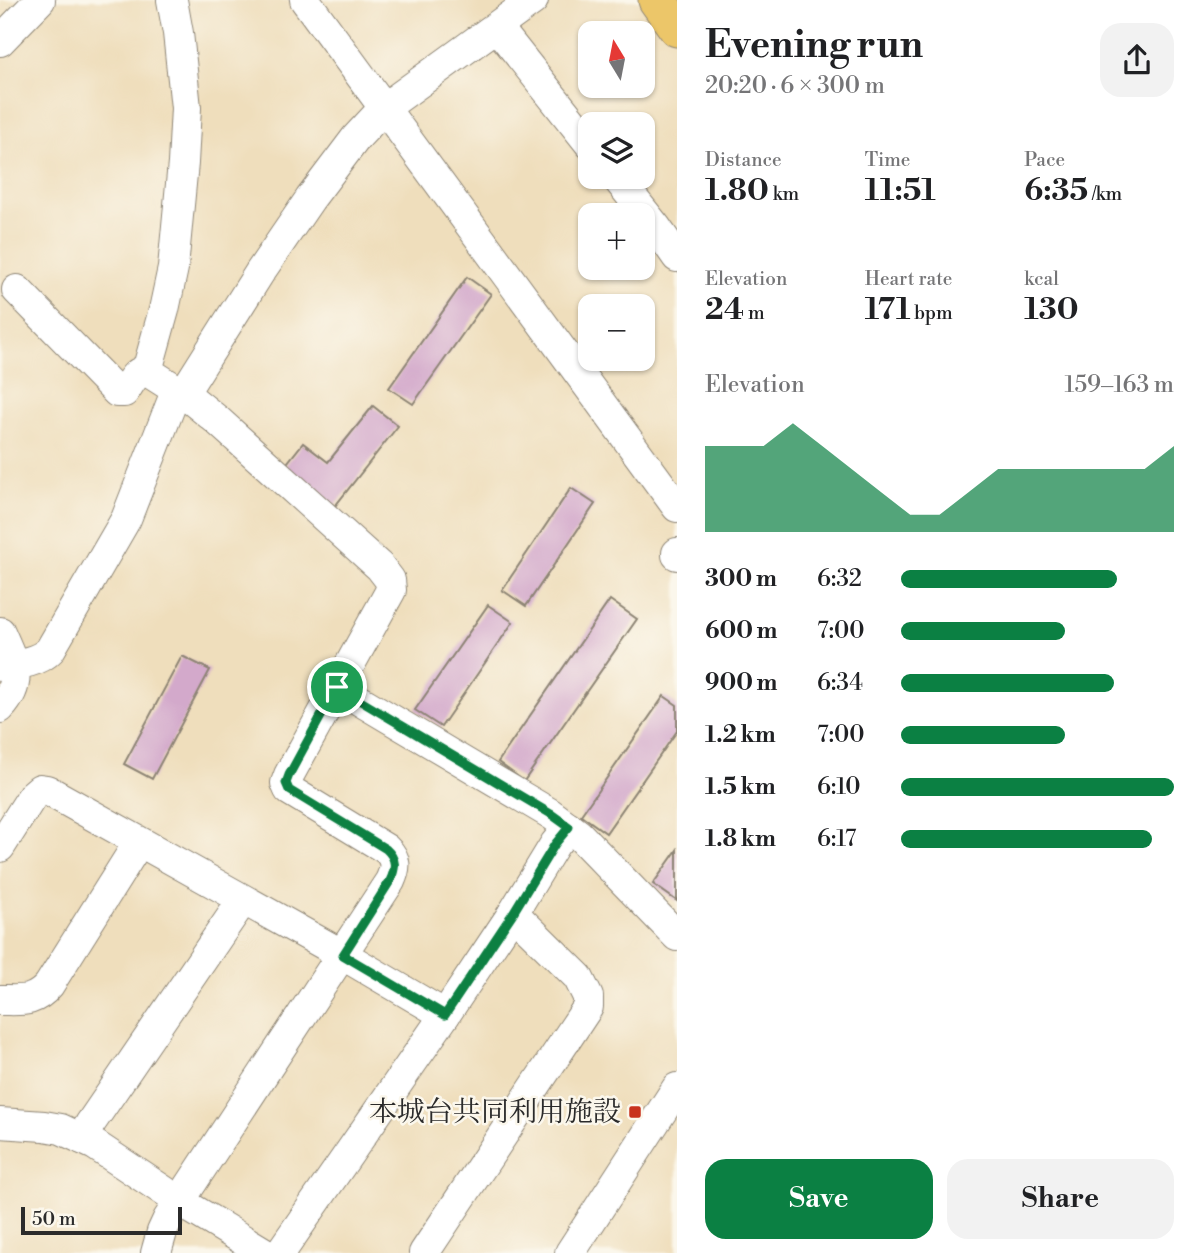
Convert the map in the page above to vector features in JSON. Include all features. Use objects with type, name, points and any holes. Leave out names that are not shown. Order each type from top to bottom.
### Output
[{"type":"main road","points":[[657,0],[677,27]]},
{"type":"street","points":[[0,41],[40,0]]},
{"type":"street","points":[[147,371],[173,268],[183,163],[186,108],[172,0]]},
{"type":"street","points":[[304,0],[677,507]]},
{"type":"street","points":[[6,665],[44,657],[50,650],[126,519],[180,392],[260,272],[356,138],[384,108],[533,0]]},
{"type":"street","points":[[497,27],[578,129]]},
{"type":"street","points":[[625,189],[677,257]]},
{"type":"street","points":[[17,290],[117,392],[124,392],[140,371],[147,371],[209,413],[380,567],[390,580],[391,590],[286,783],[289,790],[386,849],[392,854],[395,870],[343,955],[179,1201],[162,1232],[156,1253]]},
{"type":"street","points":[[0,632],[6,665],[15,674],[12,692],[0,708]]},
{"type":"street","points":[[337,687],[569,827],[677,936]]},
{"type":"street","points":[[0,847],[33,795],[40,789],[47,790],[445,1015]]},
{"type":"street","points":[[280,1253],[445,1015],[555,844],[569,827]]},
{"type":"street","points":[[0,1000],[34,999],[43,993],[139,842]]},
{"type":"street","points":[[82,1139],[243,900]]},
{"type":"street","points":[[424,1253],[589,1007],[589,997],[578,977],[513,913]]},
{"type":"street","points":[[570,1253],[677,1088]]},
{"type":"street","points":[[0,1123],[61,1129],[95,1145],[179,1201],[265,1253]]},
{"type":"building","points":[[467,277],[491,294],[413,404],[389,388]]},
{"type":"building","points":[[373,406],[398,426],[335,506],[284,467],[303,443],[328,462]]},
{"type":"building","points":[[571,488],[595,504],[526,606],[502,590]]},
{"type":"building","points":[[610,600],[637,619],[524,781],[498,762]]},
{"type":"building","points":[[488,605],[513,622],[441,727],[415,710]]},
{"type":"building","points":[[182,656],[210,670],[152,779],[124,764]]},
{"type":"building","points":[[664,696],[677,705],[677,731],[606,833],[581,815]]},
{"type":"building","points":[[677,850],[677,901],[653,884]]},
{"type":"place","name":"本城台共同利用施設","points":[[635,1112]]},
{"type":"route","points":[[337,687],[569,827],[555,844],[445,1015],[343,955],[390,881],[395,862],[386,849],[289,790],[286,783],[337,687]]}]
